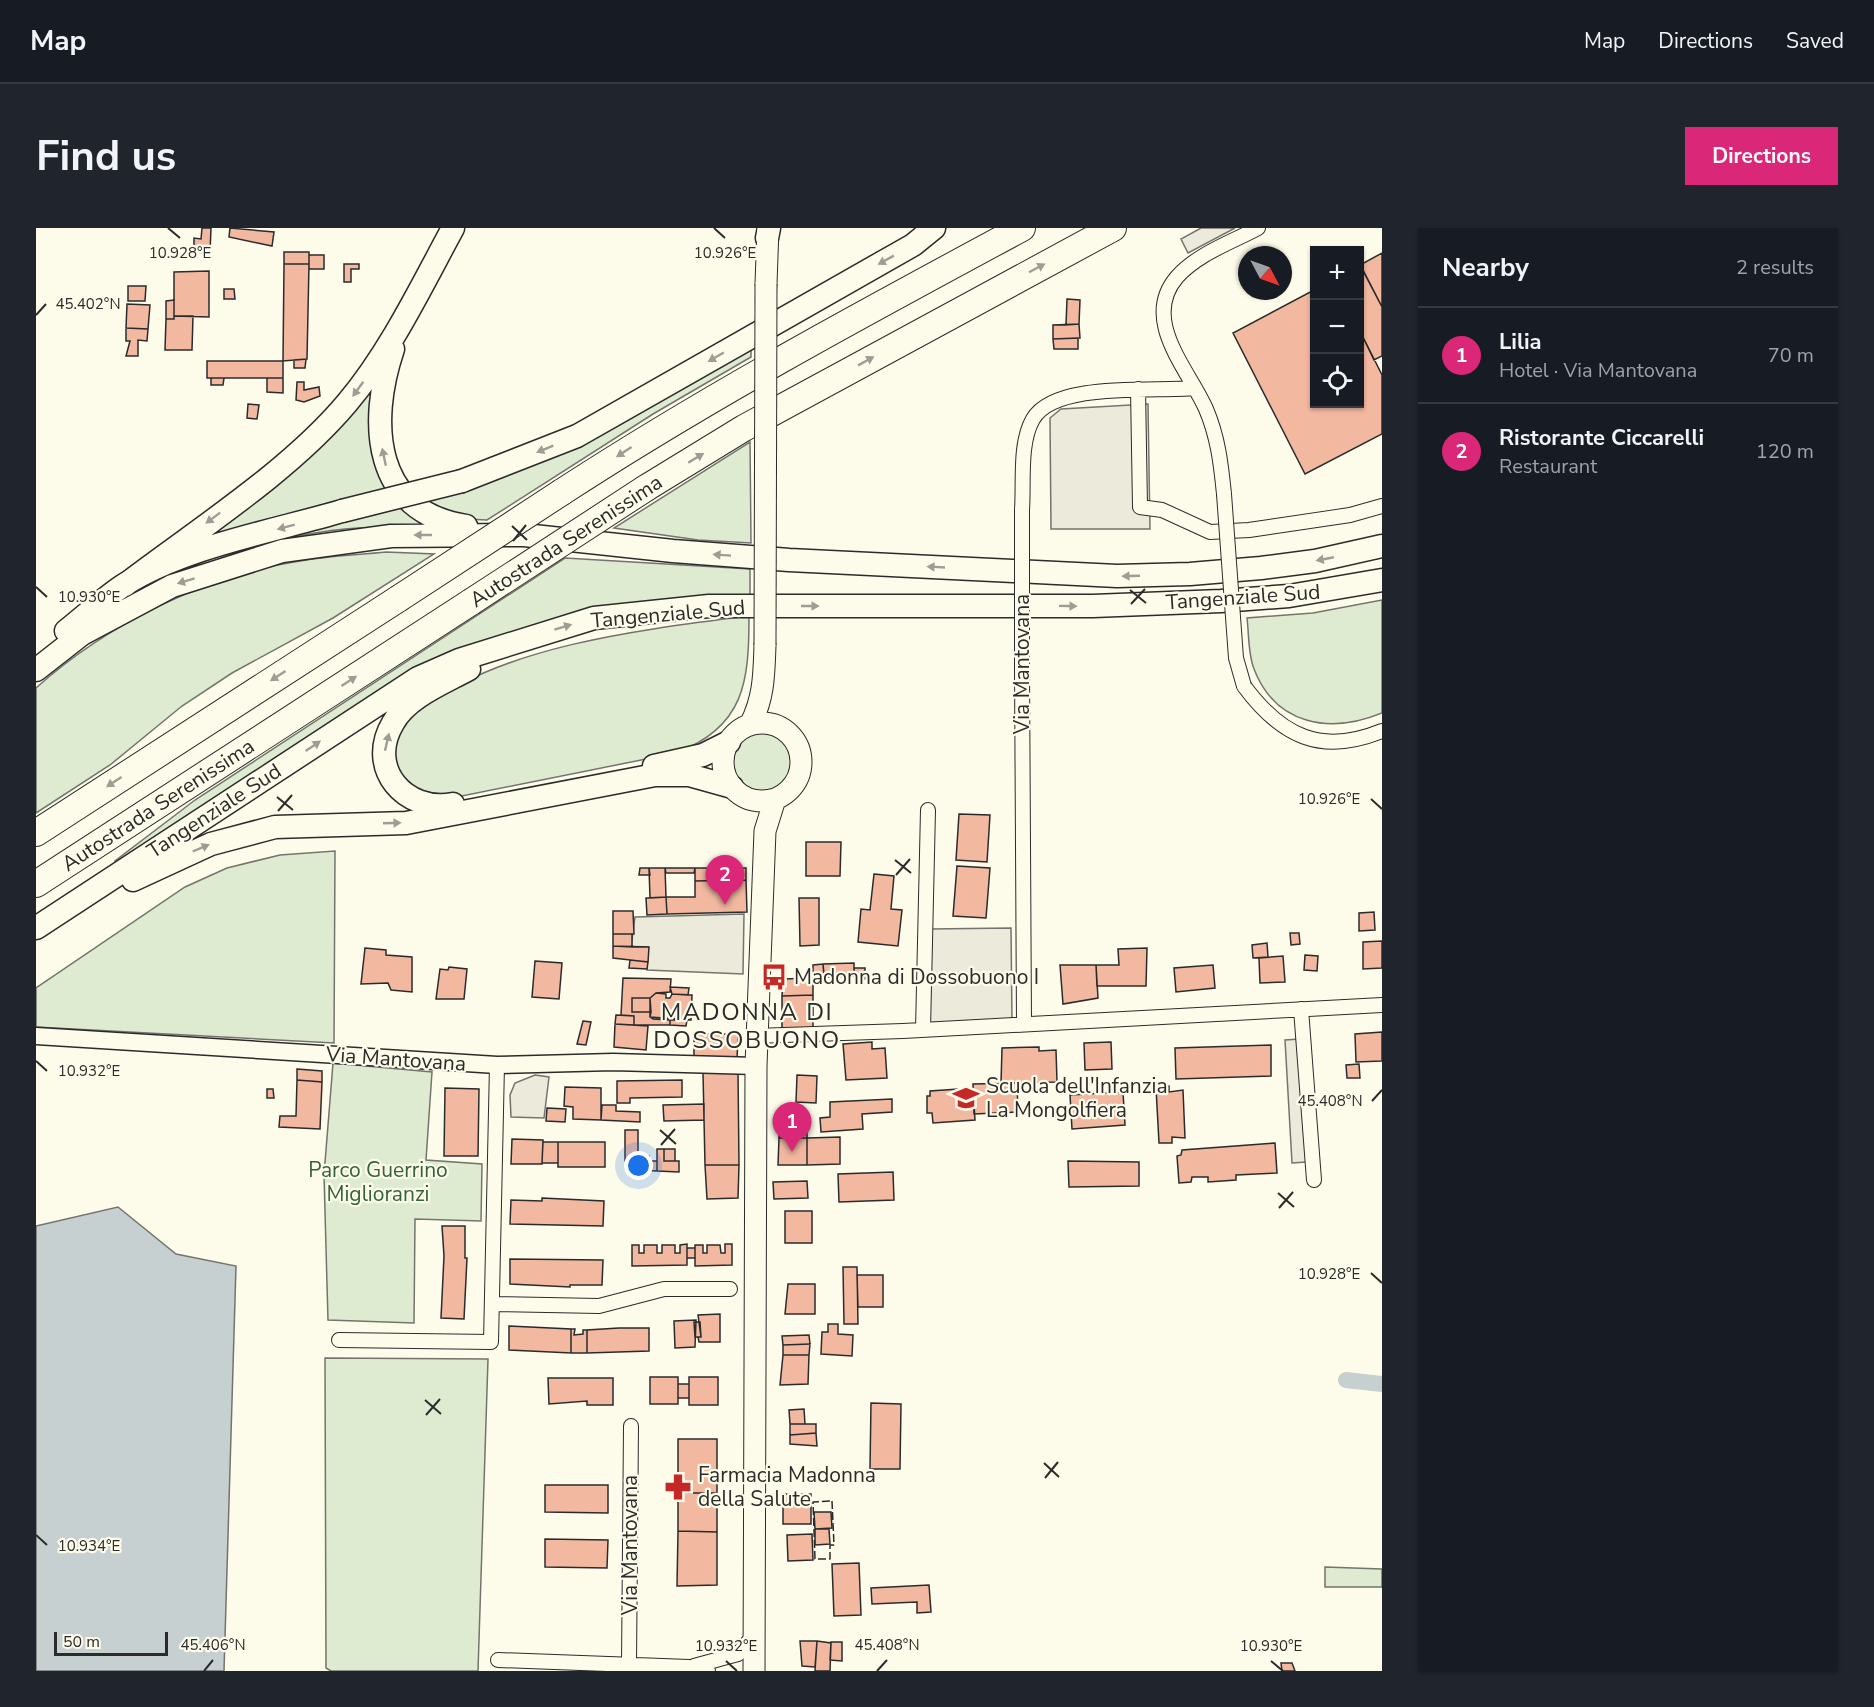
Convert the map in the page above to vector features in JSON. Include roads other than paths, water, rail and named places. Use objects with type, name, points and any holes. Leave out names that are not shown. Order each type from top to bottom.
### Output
[{"type":"highway","points":[[36,658],[45,647],[314,439],[348,403],[367,377],[412,303],[453,228]]},
{"type":"highway","points":[[125,585],[214,546],[462,481],[577,436],[913,245],[934,228]]},
{"type":"highway","name":"Autostrada Serenissima","points":[[36,833],[632,446],[790,353],[1023,228]]},
{"type":"highway","name":"Autostrada Serenissima","points":[[36,884],[646,488],[754,423],[1113,228]]},
{"type":"highway","points":[[412,303],[382,384],[380,418],[382,446],[386,465],[395,486],[414,506],[434,519],[524,535]]},
{"type":"highway","name":"Tangenziale Sud","points":[[36,670],[82,634],[172,586],[282,551],[391,536],[524,535],[673,551],[789,560],[1117,576],[1261,568],[1315,561],[1382,546]]},
{"type":"highway","name":"Tangenziale Sud","points":[[36,930],[418,678],[459,660],[594,618],[709,606],[1093,606],[1289,596],[1382,580]]},
{"type":"highway","points":[[1289,596],[1358,598],[1382,593]]},
{"type":"highway","points":[[522,639],[422,696],[393,722],[386,739],[386,766],[397,787],[413,800],[438,807],[704,755],[729,742]]},
{"type":"highway","points":[[36,930],[157,867],[211,844],[275,827],[406,823],[655,776],[689,775],[732,787]]},
{"type":"main road","points":[[750,725],[759,709],[764,689],[768,231]]},
{"type":"main road","points":[[764,689],[778,726]]},
{"type":"main road","points":[[769,723],[778,726],[792,737],[800,754],[800,772],[790,789],[765,800],[747,798],[732,787],[727,779],[723,760],[734,734],[750,725],[769,723]]},
{"type":"main road","points":[[754,1671],[756,1066],[765,800]]},
{"type":"street","points":[[1258,228],[1190,264],[1166,293],[1163,316],[1167,336],[1206,409],[1218,443],[1236,658],[1244,686],[1273,720],[1290,732],[1330,742],[1349,741],[1382,731]]},
{"type":"street","name":"Via Mantovana","points":[[1024,1023],[1022,510],[1026,442],[1033,419],[1047,405],[1065,399],[1108,389],[1194,388]]},
{"type":"street","points":[[1138,389],[1140,507],[1162,510],[1210,532],[1260,529],[1350,514],[1382,506]]},
{"type":"street","points":[[923,1030],[928,810]]},
{"type":"street","points":[[758,1036],[923,1030],[1382,1005]]},
{"type":"street","points":[[1301,1009],[1314,1180]]},
{"type":"street","name":"Via Mantovana","points":[[36,1036],[497,1065],[613,1062],[756,1066]]},
{"type":"street","points":[[339,1340],[491,1342],[497,1065]]},
{"type":"street","points":[[493,1304],[599,1306],[664,1289],[730,1289]]},
{"type":"street","name":"Via Mantovana","points":[[629,1665],[631,1426]]},
{"type":"street","points":[[689,1667],[738,1654],[754,1634]]},
{"type":"street","points":[[498,1660],[689,1667],[708,1671]]},
{"type":"waterway","points":[[1346,1380],[1382,1384]]},
{"type":"place","name":"Ristorante Ciccarelli","points":[[725,905]]},
{"type":"place","name":"Madonna di Dossobuono I","points":[[774,977]]},
{"type":"place","name":"Scuola dell'Infanzia La Mongolfiera","points":[[966,1098]]},
{"type":"place","name":"Lilia","points":[[792,1152]]},
{"type":"place","name":"Farmacia Madonna della Salute","points":[[678,1487]]},
{"type":"district","name":"MADONNA DI DOSSOBUONO","points":[[747,1026]]},
{"type":"park label","name":"Parco Guerrino Miglioranzi","points":[[378,1182]]}]
